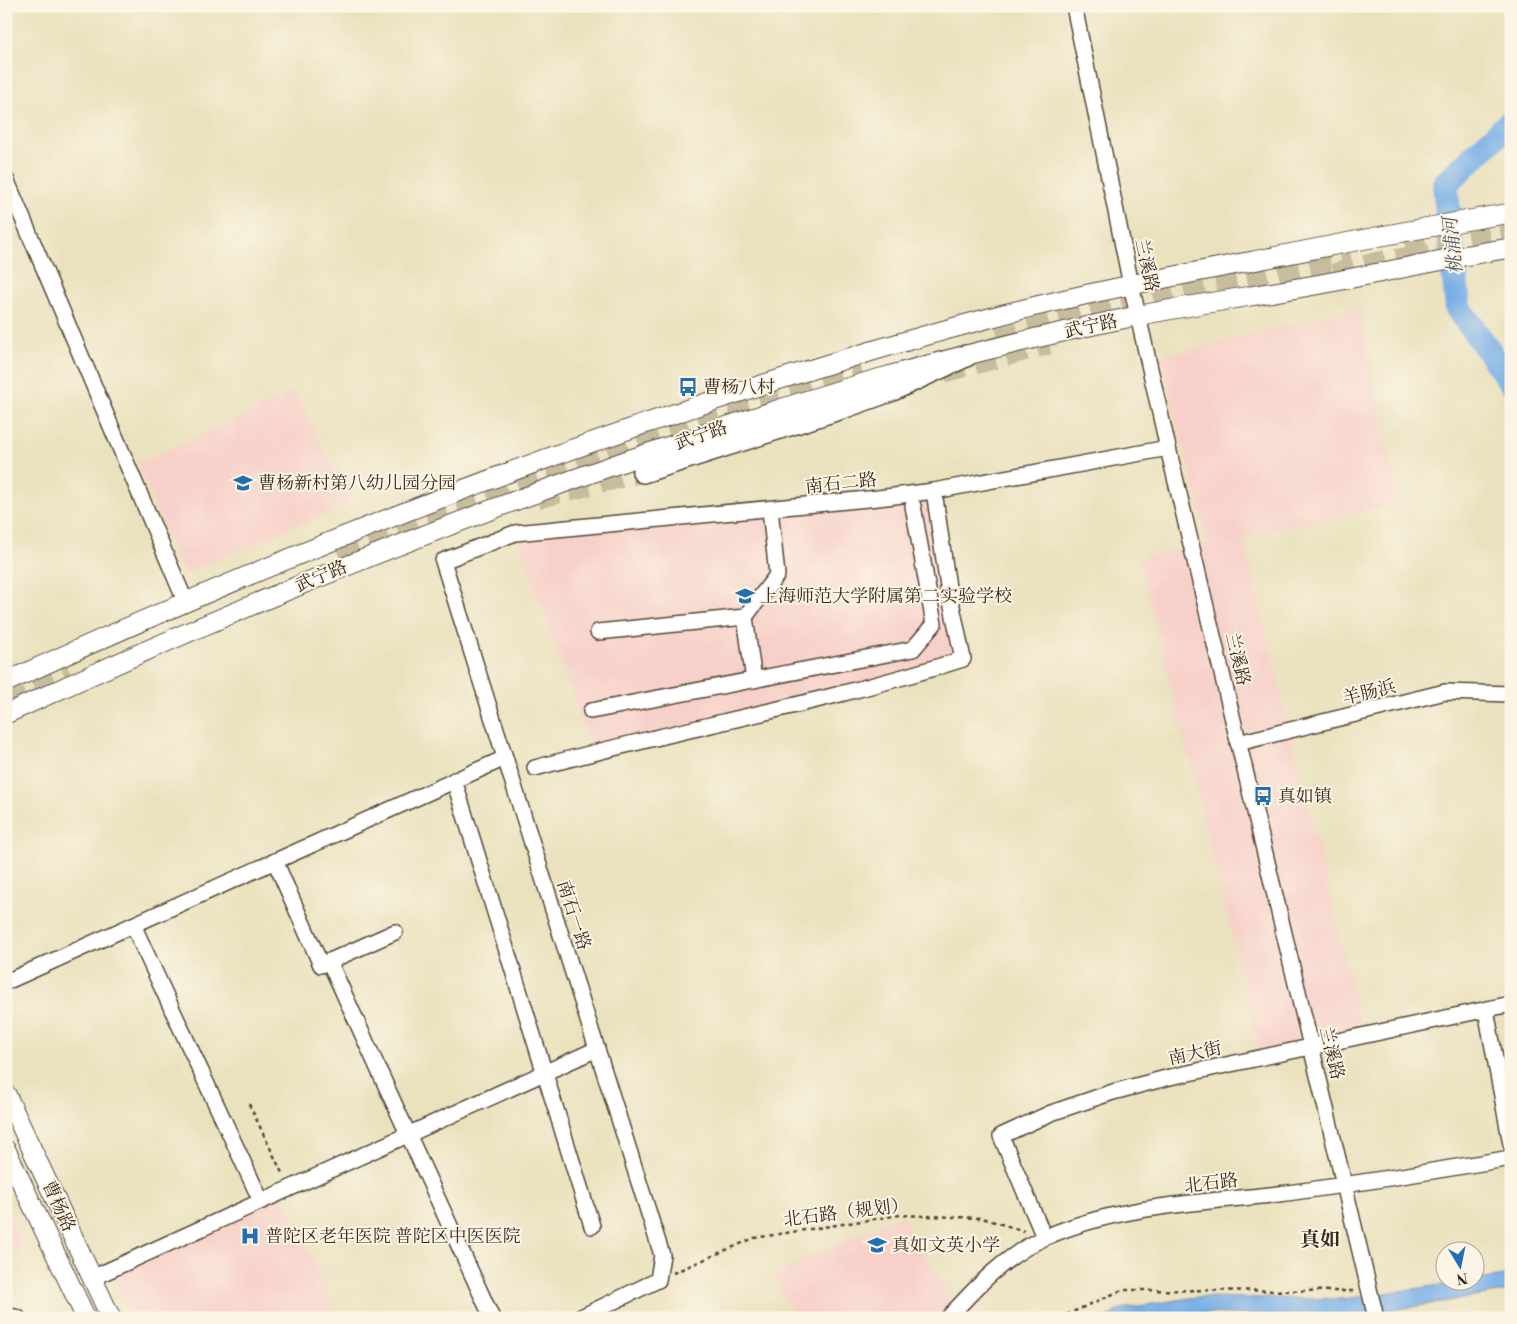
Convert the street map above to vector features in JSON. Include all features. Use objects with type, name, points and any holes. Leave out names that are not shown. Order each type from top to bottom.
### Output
[{"type":"highway","points":[[643,472],[890,391],[966,356]]},
{"type":"main road","name":"武宁路","points":[[6,682],[118,631],[465,490],[694,406],[1005,314],[1131,285],[1423,228],[1511,213]]},
{"type":"main road","name":"武宁路","points":[[6,714],[127,658],[377,552],[503,504],[754,416],[883,377],[1138,316],[1350,279],[1428,261],[1511,248]]},
{"type":"main road","name":"曹杨路","points":[[6,1094],[111,1318]]},
{"type":"main road","name":"曹杨路","points":[[6,1150],[86,1318]]},
{"type":"street","name":"兰溪路","points":[[1074,6],[1131,285],[1168,448],[1376,1314]]},
{"type":"street","points":[[6,179],[186,603]]},
{"type":"street","name":"南石二路","points":[[443,561],[515,533],[770,509],[934,491],[1168,448]]},
{"type":"street","points":[[535,768],[613,746],[863,690],[964,658],[948,586],[934,491]]},
{"type":"street","points":[[591,711],[913,649],[934,624],[913,506]]},
{"type":"street","points":[[598,632],[744,617],[777,575],[770,509]]},
{"type":"street","name":"南石一路","points":[[443,561],[662,1255],[658,1280]]},
{"type":"street","points":[[744,617],[754,680]]},
{"type":"street","name":"羊肠浜","points":[[1238,743],[1445,692],[1511,694]]},
{"type":"street","points":[[6,982],[505,758]]},
{"type":"street","points":[[454,780],[592,1226]]},
{"type":"street","points":[[275,861],[321,965],[395,932]]},
{"type":"street","points":[[133,925],[260,1201]]},
{"type":"street","points":[[329,961],[492,1318]]},
{"type":"street","name":"南大街","points":[[1044,1238],[1001,1136],[1051,1113],[1113,1092],[1170,1077],[1511,1004]]},
{"type":"street","points":[[1486,1010],[1511,1144]]},
{"type":"street","points":[[92,1278],[597,1049]]},
{"type":"street","name":"北石路","points":[[948,1318],[994,1270],[1044,1238],[1089,1220],[1141,1211],[1345,1186],[1511,1158]]},
{"type":"street","points":[[578,1318],[658,1280]]},
{"type":"street","points":[[6,1315],[18,1318]]},
{"type":"path","points":[[250,1104],[289,1188]]},
{"type":"path","name":"北石路（规划）","points":[[658,1280],[754,1238],[900,1215],[982,1218],[1044,1238]]},
{"type":"path","points":[[1059,1318],[1122,1290],[1347,1293],[1370,1290]]},
{"type":"shaded area","points":[[1359,308],[1399,504],[1243,536],[1364,1036],[1262,1058],[1139,558],[1208,543],[1160,356]]},
{"type":"shaded area","name":"曹杨新村第八幼儿园分园","points":[[294,392],[352,503],[183,574],[138,464]]},
{"type":"shaded area","name":"上海师范大学附属第二实验学校","points":[[934,491],[963,659],[593,752],[515,533]]},
{"type":"shaded area","name":"普陀区老年医院 普陀区中医医院","points":[[284,1198],[340,1318],[133,1318],[111,1274]]},
{"type":"shaded area","points":[[6,1211],[24,1248],[6,1261]]},
{"type":"shaded area","name":"真如文英小学","points":[[900,1215],[956,1309],[948,1318],[794,1318],[773,1275]]},
{"type":"water","points":[[1511,1275],[1511,1291],[1342,1318],[1198,1313],[1171,1318],[1106,1318],[1121,1309],[1196,1297],[1343,1299],[1434,1286],[1434,1292],[1484,1292],[1484,1279]]},
{"type":"waterway","name":"桃浦河","points":[[1511,122],[1445,184],[1458,308],[1511,382]]},
{"type":"tunnel","points":[[1405,246],[1511,226]]},
{"type":"tunnel","points":[[1334,274],[1379,262],[1429,254]]},
{"type":"tunnel","points":[[998,338],[1187,289],[1351,257]]},
{"type":"tunnel","points":[[944,372],[1049,344]]},
{"type":"tunnel","points":[[336,548],[740,407],[863,374]]},
{"type":"tunnel","points":[[538,498],[643,472]]},
{"type":"tunnel","points":[[6,702],[71,675]]},
{"type":"place","name":"曹杨八村","points":[[688,387]]},
{"type":"place","name":"曹杨新村第八幼儿园分园","points":[[243,483]]},
{"type":"place","name":"上海师范大学附属第二实验学校","points":[[745,596]]},
{"type":"place","name":"真如镇","points":[[1263,796]]},
{"type":"place","name":"普陀区老年医院 普陀区中医医院","points":[[250,1236]]},
{"type":"place","name":"真如文英小学","points":[[877,1245]]},
{"type":"district","name":"真如","points":[[1320,1239]]}]
